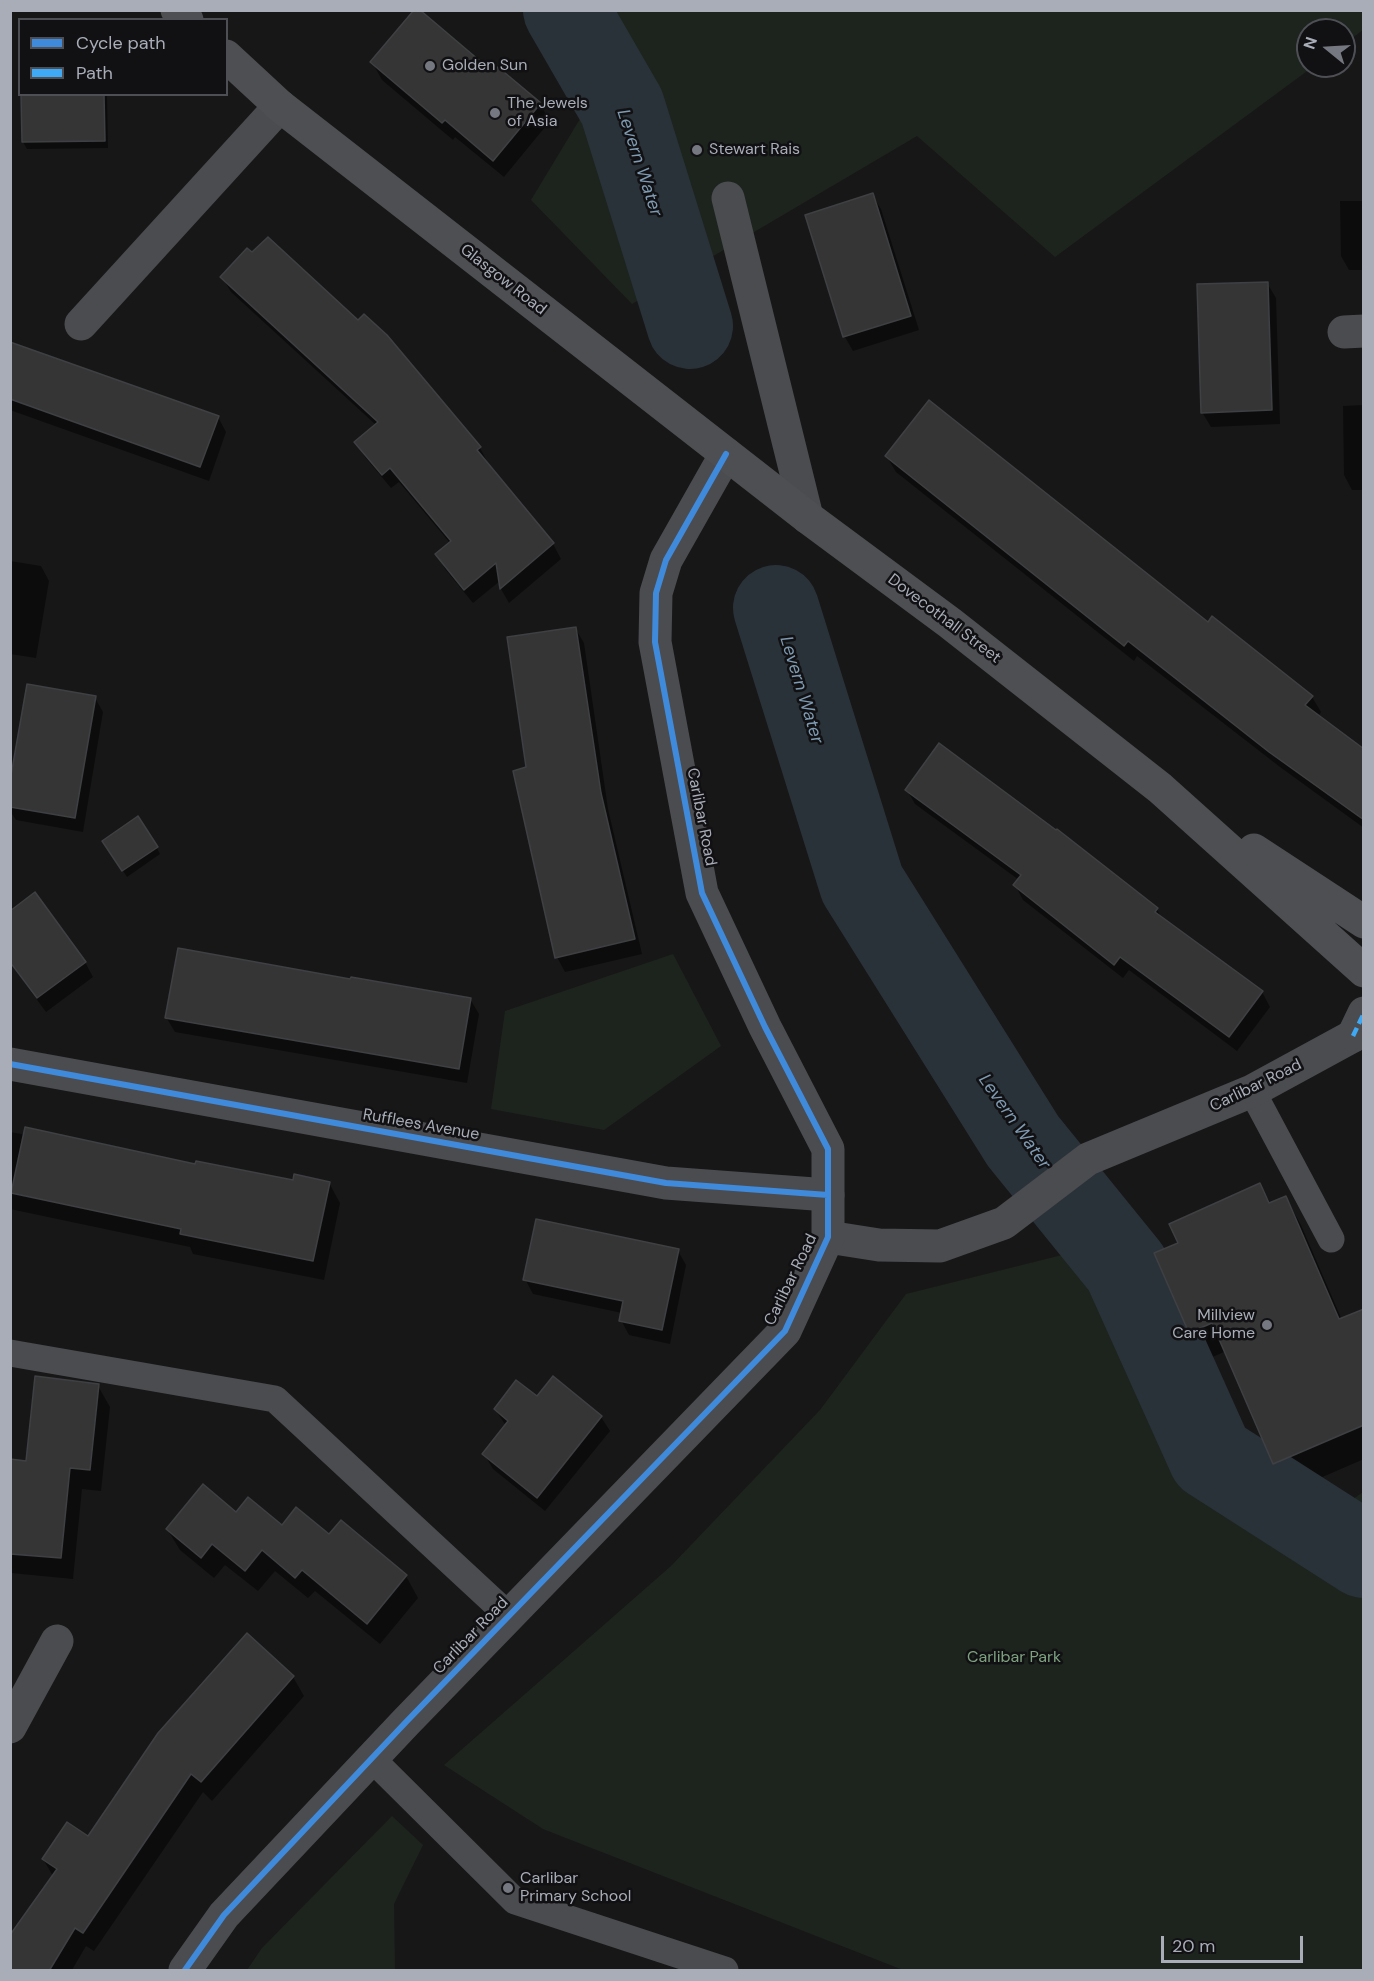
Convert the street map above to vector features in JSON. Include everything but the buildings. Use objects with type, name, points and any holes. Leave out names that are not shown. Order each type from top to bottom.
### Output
[{"type":"main road","name":"Glasgow Road","points":[[228,58],[280,106],[726,454]]},
{"type":"main road","name":"Dovecothall Street","points":[[726,454],[950,623],[1160,788],[1364,971]]},
{"type":"main road","name":"Dovecothall Street","points":[[1160,788],[1364,922]]},
{"type":"street","points":[[81,324],[280,106]]},
{"type":"street","points":[[728,198],[807,517]]},
{"type":"street","name":"Carlibar Road","points":[[185,1971],[224,1915],[372,1758],[785,1331],[828,1237],[828,1149],[765,1027],[702,893],[655,642],[656,593],[666,560],[726,454]]},
{"type":"street","name":"Carlibar Road","points":[[828,1237],[879,1245],[940,1246],[1004,1223],[1088,1160],[1252,1091],[1358,1024]]},
{"type":"street","name":"Rufflees Avenue","points":[[10,1064],[666,1183],[828,1195]]},
{"type":"street","points":[[10,1727],[57,1641]]},
{"type":"lane","points":[[1252,1091],[1331,1239]]},
{"type":"lane","points":[[10,1353],[275,1399],[509,1616]]},
{"type":"lane","points":[[372,1758],[514,1901],[725,1971]]},
{"type":"green space","points":[[597,11],[1363,11],[1363,30],[1356,35],[1356,18],[1296,18],[1298,78],[1055,257],[917,136],[632,304],[531,200],[624,46]]},
{"type":"green space","points":[[673,954],[721,1046],[604,1130],[491,1109],[505,1011]]},
{"type":"green space","name":"Carlibar Park","points":[[1134,1237],[1232,1436],[1329,1516],[1363,1492],[1363,1970],[903,1970],[543,1829],[444,1765],[671,1566],[820,1410],[906,1294]]},
{"type":"green space","points":[[392,1816],[423,1845],[394,1904],[395,1970],[247,1970],[262,1948]]},
{"type":"waterway","name":"Levern Water","points":[[566,10],[622,107],[690,326]]},
{"type":"waterway","name":"Levern Water","points":[[776,608],[862,884],[1023,1141],[1126,1268],[1211,1457],[1364,1555]]},
{"type":"marked path","points":[[1353,1036],[1364,1013]]},
{"type":"cycle path","points":[[185,1970],[224,1915],[406,1722],[785,1331],[828,1237],[828,1149],[765,1027],[702,893],[655,642],[656,593],[666,560],[726,454]]},
{"type":"cycle path","points":[[10,1064],[666,1183],[828,1195]]},
{"type":"place","name":"Golden Sun","points":[[430,66]]},
{"type":"place","name":"The Jewels of Asia","points":[[495,113]]},
{"type":"place","name":"Stewart Rais","points":[[697,150]]},
{"type":"place","name":"Millview Care Home","points":[[1267,1325]]},
{"type":"place","name":"Carlibar Primary School","points":[[508,1888]]}]
